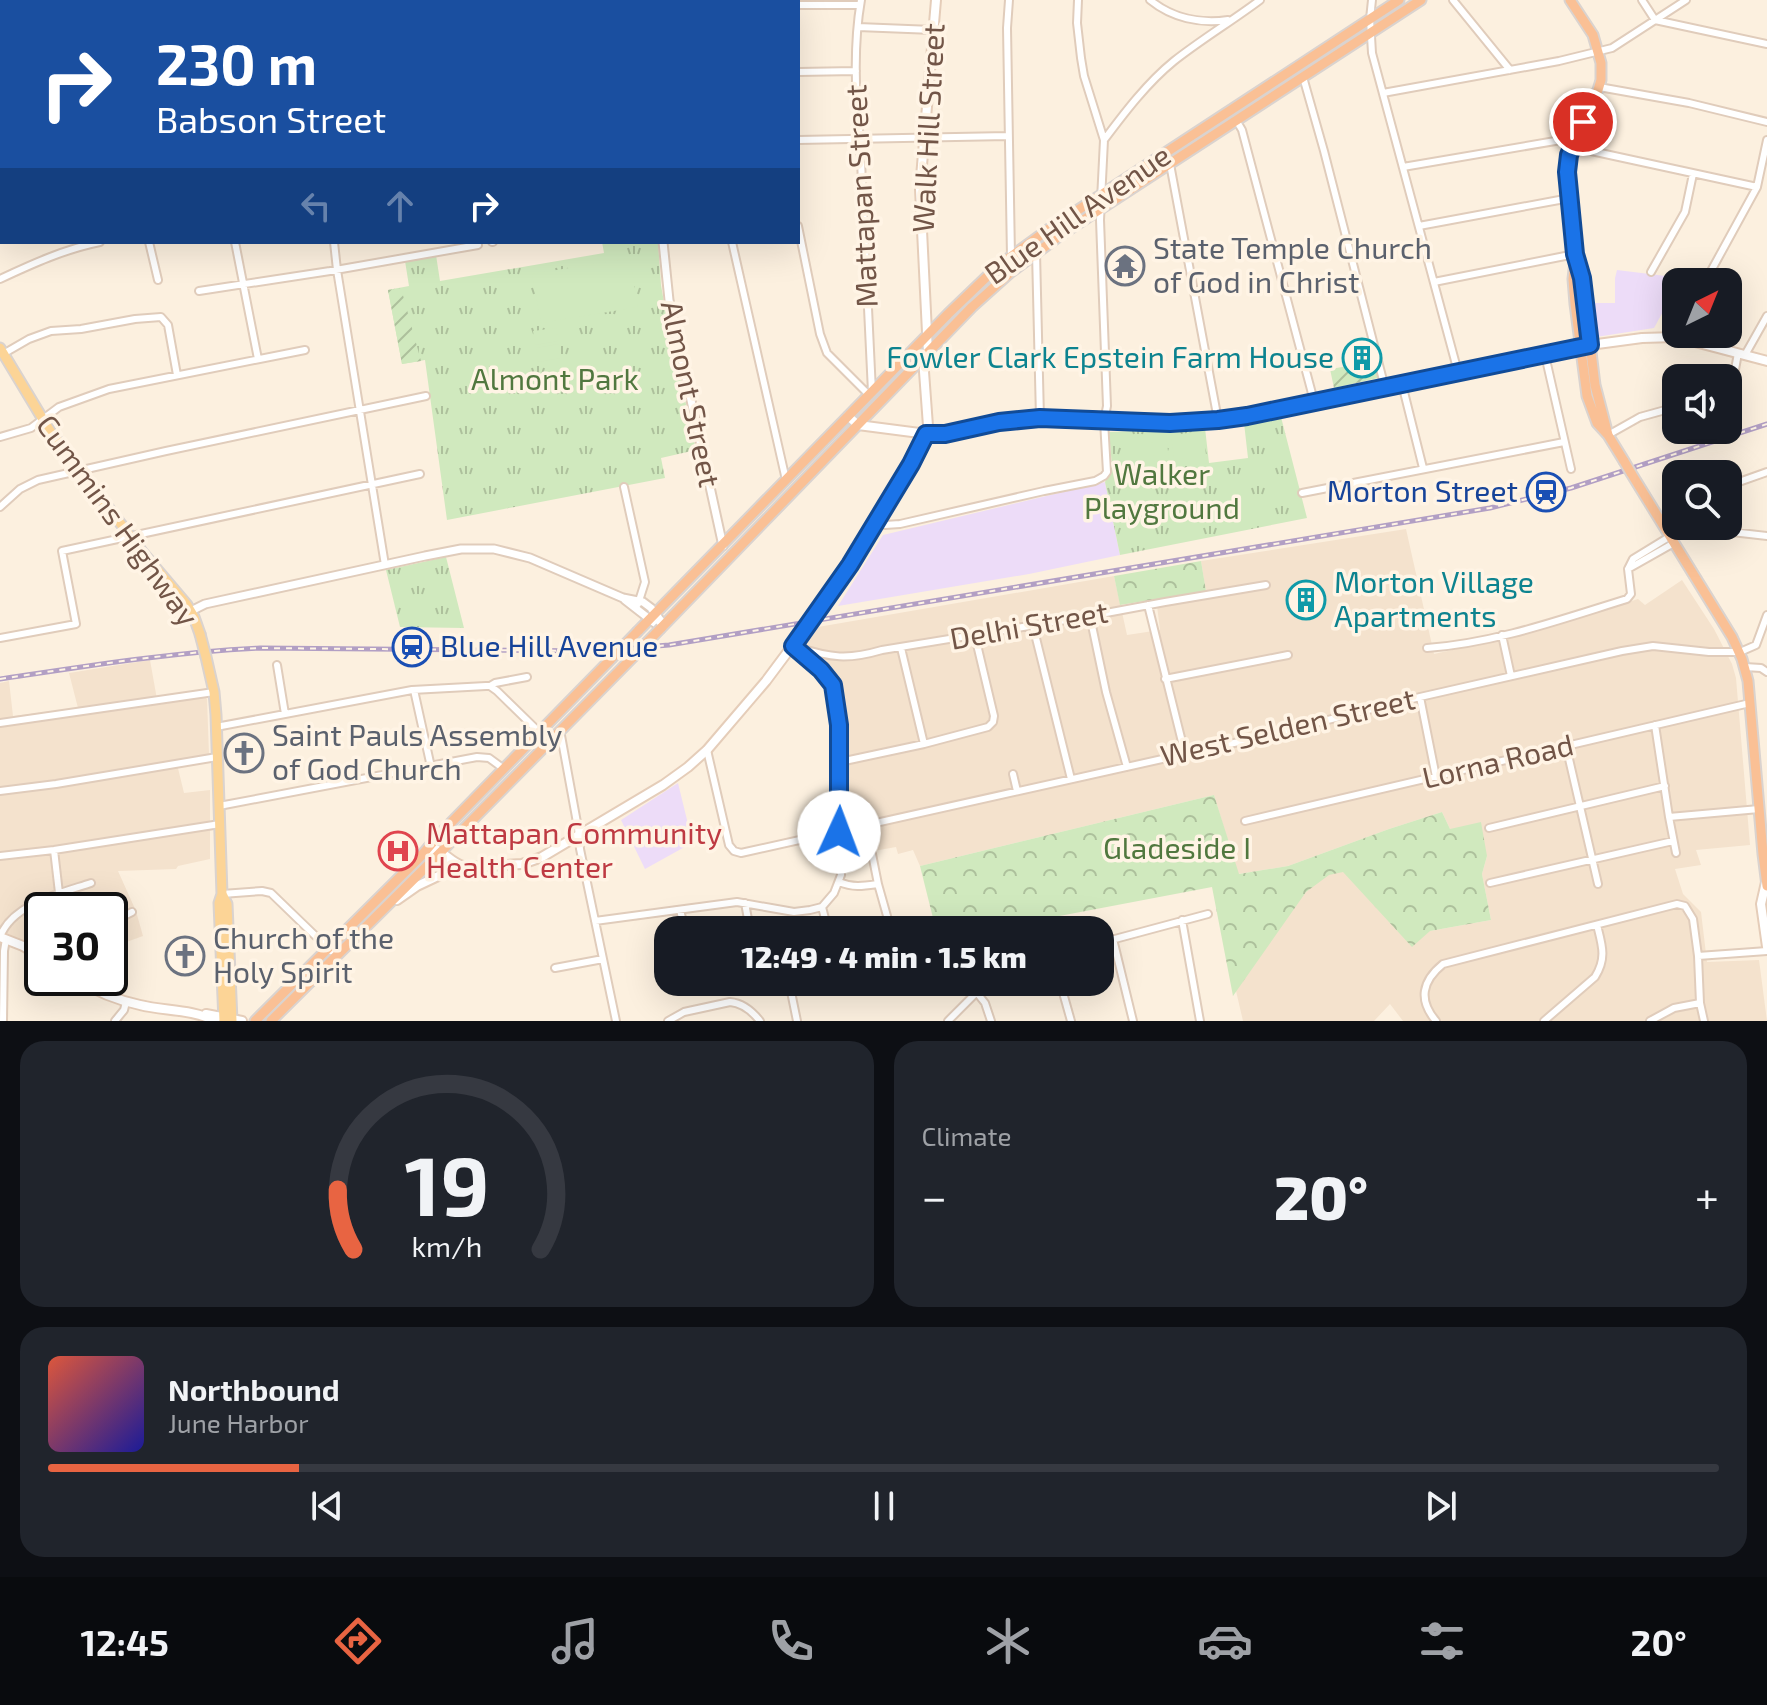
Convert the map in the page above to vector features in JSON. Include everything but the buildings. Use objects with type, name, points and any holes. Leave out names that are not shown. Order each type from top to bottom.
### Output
[{"type":"highway","name":"Blue Hill Avenue","points":[[255,1021],[404,873],[983,280],[1011,256],[1399,0]]},
{"type":"highway","name":"Blue Hill Avenue","points":[[271,1021],[439,855],[997,283],[1036,252],[1421,0]]},
{"type":"highway","points":[[1570,0],[1593,35],[1599,51],[1601,72],[1599,87],[1573,144],[1567,165],[1575,254],[1582,278],[1585,347],[1608,435],[1662,524]]},
{"type":"highway","points":[[1672,540],[1740,652],[1745,667],[1760,764],[1759,809],[1766,881]]},
{"type":"highway","points":[[404,873],[412,881]]},
{"type":"main road","name":"Walk Hill Street","points":[[926,434],[927,335],[920,189],[936,0]]},
{"type":"main road","points":[[848,416],[858,425],[926,434],[945,434],[999,422],[1040,418],[1170,423],[1218,420],[1585,347],[1662,336]]},
{"type":"main road","points":[[1721,348],[1767,361]]},
{"type":"main road","name":"Cummins Highway","points":[[2,351],[5,366],[42,420],[129,536],[191,611],[200,634],[214,692],[222,894],[227,904],[228,1020]]},
{"type":"main road","name":"Blue Hill Avenue","points":[[383,910],[417,886],[453,869],[522,864],[542,857],[688,767],[707,750],[793,646],[850,565],[926,434]]},
{"type":"main road","points":[[429,846],[439,855],[464,866]]},
{"type":"main road","points":[[439,855],[446,867],[453,869]]},
{"type":"main road","points":[[1766,881],[1761,904],[1767,949]]},
{"type":"main road","points":[[2,938],[24,948]]},
{"type":"main road","points":[[110,996],[126,1002],[228,1020]]},
{"type":"street","points":[[1009,0],[1011,256]]},
{"type":"street","points":[[876,521],[885,525],[900,524],[1095,481],[1107,472],[1101,209],[1104,140],[1084,76],[1077,23],[1078,0]]},
{"type":"street","points":[[1150,0],[1182,17],[1210,23],[1231,20]]},
{"type":"street","points":[[1244,0],[1249,9]]},
{"type":"street","points":[[1104,140],[1128,108],[1162,72],[1260,0]]},
{"type":"street","points":[[1372,0],[1371,48],[1458,372]]},
{"type":"street","points":[[1453,0],[1510,70]]},
{"type":"street","points":[[1642,0],[1655,20],[1767,44]]},
{"type":"street","points":[[1383,93],[1559,61],[1612,48],[1686,0]]},
{"type":"street","points":[[800,5],[861,2]]},
{"type":"street","name":"Mattapan Street","points":[[861,2],[856,71],[870,394]]},
{"type":"street","points":[[858,27],[933,30]]},
{"type":"street","points":[[800,72],[856,71]]},
{"type":"street","points":[[1303,77],[1385,388]]},
{"type":"street","points":[[1599,87],[1689,103],[1767,122]]},
{"type":"street","points":[[1231,110],[1242,130],[1314,401]]},
{"type":"street","points":[[800,140],[1008,136]]},
{"type":"street","points":[[1403,167],[1557,140],[1582,149],[1757,187]]},
{"type":"street","points":[[1713,268],[1757,187],[1767,140]]},
{"type":"street","points":[[1170,164],[1218,420]]},
{"type":"street","points":[[1651,272],[1685,212],[1693,174]]},
{"type":"street","points":[[1419,226],[1570,198]]},
{"type":"street","points":[[800,236],[820,334],[827,353],[870,394]]},
{"type":"street","points":[[0,279],[57,254],[89,244]]},
{"type":"street","points":[[149,244],[158,280]]},
{"type":"street","points":[[235,244],[258,359]]},
{"type":"street","points":[[334,244],[385,565]]},
{"type":"street","name":"Almont Street","points":[[663,244],[669,300],[723,546]]},
{"type":"street","points":[[732,244],[786,481]]},
{"type":"street","points":[[199,291],[478,245]]},
{"type":"street","points":[[1036,252],[1040,418]]},
{"type":"street","points":[[1434,282],[1575,254]]},
{"type":"street","points":[[1739,364],[1767,316]]},
{"type":"street","points":[[2,351],[51,331],[161,317],[168,325],[177,375]]},
{"type":"street","points":[[49,320],[51,331]]},
{"type":"street","points":[[0,437],[31,428],[59,407],[94,393],[305,350]]},
{"type":"street","points":[[1545,355],[1571,469]]},
{"type":"street","points":[[1402,384],[1416,424],[1423,468]]},
{"type":"street","points":[[0,507],[28,484],[79,470],[426,396]]},
{"type":"street","points":[[1608,435],[1640,417],[1662,411]]},
{"type":"street","points":[[1302,493],[1564,442]]},
{"type":"street","points":[[1742,481],[1767,472]]},
{"type":"street","points":[[0,638],[76,624],[62,551],[420,474]]},
{"type":"street","points":[[624,487],[645,582],[638,605]]},
{"type":"street","points":[[1742,533],[1767,536]]},
{"type":"street","points":[[1427,648],[1502,635],[1627,599],[1631,594],[1628,569],[1633,559],[1672,540]]},
{"type":"street","points":[[191,611],[205,604],[461,549],[494,549],[530,558],[638,605],[647,604],[662,626]]},
{"type":"street","name":"Delhi Street","points":[[793,646],[821,655],[856,657],[1266,585]]},
{"type":"street","points":[[1148,605],[1185,754]]},
{"type":"street","points":[[1740,652],[1756,645],[1767,615]]},
{"type":"street","points":[[1090,616],[1106,692],[1127,767]]},
{"type":"street","points":[[1033,626],[1071,779]]},
{"type":"street","points":[[1502,635],[1511,676]]},
{"type":"street","points":[[840,762],[988,727],[994,716],[975,636]]},
{"type":"street","points":[[595,921],[745,903],[794,912],[822,907],[834,893],[841,875],[839,725],[833,685],[793,646]]},
{"type":"street","name":"West Selden Street","points":[[707,750],[729,845],[741,853],[1185,754],[1580,660],[1653,646],[1740,652]]},
{"type":"street","points":[[901,648],[924,744]]},
{"type":"street","points":[[1165,679],[1288,655]]},
{"type":"street","points":[[277,665],[285,714]]},
{"type":"street","points":[[1745,667],[1761,668],[1767,672]]},
{"type":"street","points":[[216,727],[414,690],[490,686],[527,677]]},
{"type":"street","points":[[490,686],[539,732]]},
{"type":"street","points":[[414,690],[431,767]]},
{"type":"street","points":[[0,723],[214,692]]},
{"type":"street","points":[[1420,697],[1436,777]]},
{"type":"street","name":"Lorna Road","points":[[1245,821],[1750,703]]},
{"type":"street","points":[[1655,725],[1676,853]]},
{"type":"street","points":[[560,730],[580,849],[616,1021]]},
{"type":"street","points":[[1566,746],[1598,884]]},
{"type":"street","points":[[0,791],[217,757]]},
{"type":"street","points":[[219,806],[482,757],[493,760],[504,769]]},
{"type":"street","points":[[1013,774],[1017,791]]},
{"type":"street","points":[[1489,828],[1665,786]]},
{"type":"street","points":[[1669,817],[1759,809]]},
{"type":"street","points":[[0,856],[220,824]]},
{"type":"street","points":[[1490,883],[1673,841]]},
{"type":"street","points":[[54,850],[59,892]]},
{"type":"street","points":[[872,854],[886,916]]},
{"type":"street","points":[[839,882],[858,887],[878,884]]},
{"type":"street","points":[[62,892],[91,883]]},
{"type":"street","points":[[222,894],[271,893],[337,957]]},
{"type":"street","points":[[745,903],[747,916]]},
{"type":"street","points":[[1436,1021],[1426,1004],[1425,991],[1428,979],[1443,964],[1659,908],[1682,905],[1690,911],[1693,919],[1704,1021]]},
{"type":"street","points":[[822,907],[824,916]]},
{"type":"street","points":[[3,1021],[4,927],[24,909]]},
{"type":"street","points":[[680,910],[682,916]]},
{"type":"street","points":[[128,914],[132,912]]},
{"type":"street","points":[[1114,939],[1208,914]]},
{"type":"street","points":[[1182,920],[1200,1021]]},
{"type":"street","points":[[1544,1021],[1595,977],[1600,969],[1603,959],[1597,925]]},
{"type":"street","points":[[1114,943],[1133,1021]]},
{"type":"street","points":[[1698,956],[1767,949]]},
{"type":"street","points":[[555,968],[603,959]]},
{"type":"street","points":[[792,996],[797,1021]]},
{"type":"street","points":[[948,1021],[974,996]]},
{"type":"street","points":[[979,996],[991,1021]]},
{"type":"street","points":[[1064,996],[1071,1021]]},
{"type":"street","points":[[115,1021],[126,1002]]},
{"type":"street","points":[[668,1021],[684,1012],[730,1002],[746,1007],[760,1021]]},
{"type":"street","points":[[1650,1021],[1674,1008],[1700,1003]]},
{"type":"shaded area","points":[[1617,270],[1662,276],[1662,313],[1654,328],[1596,337],[1593,303],[1615,303]]},
{"type":"shaded area","points":[[1105,482],[1120,555],[1029,574],[838,606],[883,535]]},
{"type":"shaded area","points":[[1406,529],[1434,654],[1538,631],[1638,599],[1645,605],[1682,580],[1714,629],[1736,678],[1750,845],[1696,850],[1701,865],[1675,869],[1683,894],[1701,912],[1707,962],[1759,960],[1767,1021],[1403,1021],[1390,1004],[1374,1021],[1243,1021],[1233,978],[1292,868],[1396,850],[1430,931],[1491,920],[1482,874],[1487,856],[1450,829],[1442,812],[1288,866],[1238,874],[1214,795],[920,866],[913,850],[898,854],[896,847],[846,856],[843,723],[839,689],[832,673],[805,644],[818,627],[1114,576],[1127,635],[1160,630],[1157,606],[1207,598],[1201,561]]},
{"type":"shaded area","points":[[150,660],[158,705],[204,696],[207,699],[209,754],[176,760],[184,793],[210,790],[210,859],[176,869],[118,871],[127,892],[24,892],[24,943],[0,933],[0,683],[9,681],[13,716],[78,708],[69,673]]},
{"type":"shaded area","points":[[678,783],[690,844],[645,869],[621,820]]},
{"type":"shaded area","points":[[128,893],[136,911],[143,936],[128,941]]},
{"type":"green space","name":"Almont Park","points":[[602,244],[658,244],[665,308],[696,450],[661,458],[665,478],[447,520],[425,360],[402,364],[388,290],[409,286],[405,261],[436,255],[440,281],[604,253]]},
{"type":"green space","points":[[630,258],[638,307],[541,323],[532,274]]},
{"type":"green space","points":[[401,288],[421,361],[402,364],[388,290]]},
{"type":"green space","points":[[556,328],[558,341],[535,345],[533,331]]},
{"type":"green space","points":[[559,344],[561,358],[538,362],[536,348]]},
{"type":"green space","points":[[1374,362],[1378,378],[1334,388],[1330,369]]},
{"type":"green space","name":"Walker Playground","points":[[1281,417],[1307,518],[1120,555],[1105,482],[1112,466],[1109,432],[1205,428],[1209,463],[1248,458],[1244,423]]},
{"type":"green space","points":[[1203,430],[1207,463],[1189,465],[1188,458],[1174,460],[1171,436]]},
{"type":"green space","points":[[1166,434],[1169,460],[1155,462],[1151,436]]},
{"type":"green space","points":[[446,557],[464,628],[400,627],[386,570]]},
{"type":"green space","points":[[1201,561],[1206,591],[1120,605],[1114,576]]},
{"type":"green space","name":"Gladeside I","points":[[1214,795],[1239,874],[1288,866],[1442,812],[1450,829],[1481,822],[1487,856],[1482,874],[1491,920],[1430,931],[1412,947],[1343,872],[1329,875],[1306,892],[1233,996],[1212,887],[1059,916],[932,916],[920,866]]},
{"type":"railway","points":[[0,679],[162,656],[260,648],[596,651],[669,645],[1490,508],[1571,488],[1767,424]]},
{"type":"place","name":"State Temple Church of God in Christ","points":[[1125,266]]},
{"type":"place","name":"Fowler Clark Epstein Farm House","points":[[1362,358]]},
{"type":"place","name":"Morton Street","points":[[1546,492]]},
{"type":"place","name":"Morton Village Apartments","points":[[1306,600]]},
{"type":"place","name":"Blue Hill Avenue","points":[[412,647]]},
{"type":"place","name":"Saint Pauls Assembly of God Church","points":[[244,753]]},
{"type":"place","name":"Mattapan Community Health Center","points":[[398,851]]},
{"type":"place","name":"Church of the Holy Spirit","points":[[185,956]]},
{"type":"route","points":[[839,832],[839,725],[833,685],[793,646],[850,565],[926,434],[945,434],[999,422],[1040,418],[1170,423],[1218,420],[1590,345],[1582,278],[1575,254],[1567,172],[1569,155],[1583,122]]}]
